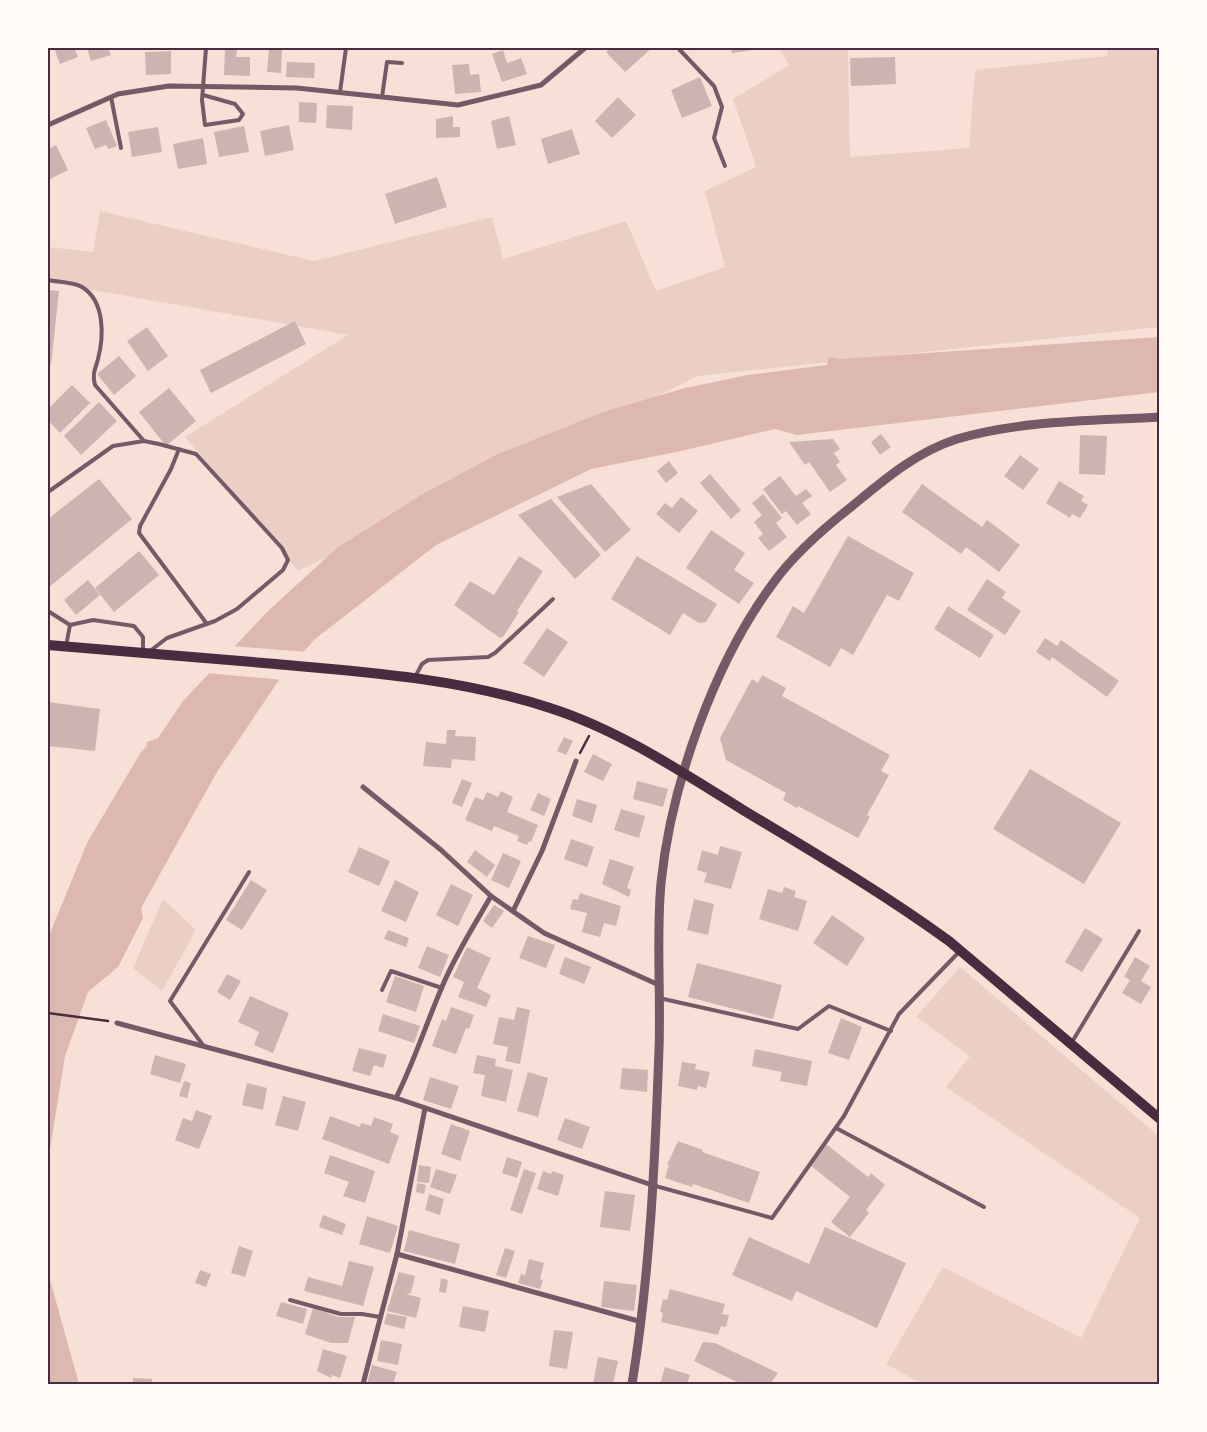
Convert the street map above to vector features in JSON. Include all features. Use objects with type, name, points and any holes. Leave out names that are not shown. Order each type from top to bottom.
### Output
[{"type":"main road","points":[[48,644],[415,677],[490,690],[552,708],[595,726],[639,748],[684,774],[904,909],[960,950],[1160,1119]]},
{"type":"street","points":[[48,125],[111,97],[150,88],[297,88],[458,105],[541,85],[585,48]]},
{"type":"street","points":[[632,1384],[643,1322],[652,1185],[658,1070],[662,880],[667,838],[700,724],[726,663],[743,630],[772,583],[821,531],[901,466],[938,447],[958,439],[993,431],[1042,425],[1160,417]]},
{"type":"street","points":[[512,911],[542,851],[576,761]]},
{"type":"street","points":[[363,787],[441,850],[491,896],[544,934],[659,984]]},
{"type":"street","points":[[396,1098],[414,1062],[442,988],[460,948],[491,896]]},
{"type":"street","points":[[118,1022],[396,1098],[652,1185]]},
{"type":"street","points":[[363,1384],[397,1254],[425,1108]]},
{"type":"street","points":[[397,1254],[643,1322]]},
{"type":"lane","points":[[203,95],[235,104],[243,114],[239,120],[205,124],[203,95],[206,48]]},
{"type":"lane","points":[[340,92],[346,48]]},
{"type":"lane","points":[[678,48],[714,86],[722,107],[714,138],[725,166]]},
{"type":"lane","points":[[382,97],[387,62],[402,63]]},
{"type":"lane","points":[[111,97],[121,148]]},
{"type":"lane","points":[[48,280],[81,286],[95,299],[100,312],[101,340],[98,360],[92,375],[95,385],[144,441]]},
{"type":"lane","points":[[48,492],[113,446],[144,441],[196,454],[282,548],[288,560],[283,570],[237,609],[208,624],[167,638],[146,652],[143,637],[134,626],[93,620],[70,625],[48,611]]},
{"type":"lane","points":[[178,449],[171,469],[140,526],[139,533],[208,624]]},
{"type":"lane","points":[[415,677],[422,664],[428,660],[488,657],[495,653],[553,599]]},
{"type":"lane","points":[[66,646],[70,625]]},
{"type":"lane","points":[[203,1045],[170,1002],[249,872]]},
{"type":"lane","points":[[1071,1044],[1139,930]]},
{"type":"lane","points":[[652,1185],[772,1218],[836,1128],[899,1014],[960,950]]},
{"type":"lane","points":[[382,990],[391,971],[442,988]]},
{"type":"lane","points":[[659,998],[798,1029],[829,1006],[891,1031]]},
{"type":"lane","points":[[836,1128],[984,1207]]},
{"type":"lane","points":[[290,1300],[341,1314],[362,1314],[380,1317]]},
{"type":"path","points":[[576,761],[595,726]]},
{"type":"path","points":[[48,1013],[118,1022]]},
{"type":"shaded area","points":[[779,48],[848,48],[850,157],[969,148],[975,70],[1107,56],[1108,48],[1159,48],[1159,327],[698,376],[298,571],[185,437],[348,335],[48,282],[48,247],[93,252],[100,211],[314,261],[492,217],[503,259],[626,221],[656,291],[725,267],[705,191],[756,167],[733,99],[789,65]]},
{"type":"shaded area","points":[[1159,337],[1159,392],[797,435],[775,429],[681,451],[591,469],[436,545],[315,639],[279,680],[217,772],[141,908],[143,918],[118,967],[88,992],[65,1056],[48,1162],[48,938],[88,841],[141,752],[147,746],[147,742],[158,738],[183,701],[267,612],[338,547],[421,495],[498,454],[603,412],[685,388],[748,375],[827,365],[829,357],[840,359]]},
{"type":"shaded area","points":[[163,899],[196,930],[162,991],[133,968]]},
{"type":"shaded area","points":[[960,967],[1159,1136],[1159,1384],[923,1384],[886,1364],[943,1267],[1081,1338],[1140,1218],[946,1087],[970,1056],[916,1017]]},
{"type":"shaded area","points":[[48,1213],[49,1276],[79,1384],[48,1384]]},
{"type":"pier","points":[[232,646],[307,652],[283,680],[206,673]]},
{"type":"building","points":[[54,48],[74,48],[78,57],[60,64]]},
{"type":"building","points":[[87,48],[108,48],[111,55],[91,61]]},
{"type":"building","points":[[225,48],[237,49],[236,57],[250,57],[250,76],[224,75]]},
{"type":"building","points":[[269,48],[282,48],[281,73],[267,72]]},
{"type":"building","points":[[611,48],[652,48],[625,72],[606,52]]},
{"type":"building","points":[[731,48],[761,48],[761,49],[732,53]]},
{"type":"building","points":[[503,50],[507,63],[521,58],[527,74],[502,82],[492,54]]},
{"type":"building","points":[[171,51],[171,74],[146,75],[145,52]]},
{"type":"building","points":[[895,57],[896,84],[851,86],[850,58]]},
{"type":"building","points":[[287,62],[315,63],[314,78],[286,77]]},
{"type":"building","points":[[469,64],[470,75],[479,74],[481,92],[455,94],[452,65]]},
{"type":"building","points":[[700,77],[712,106],[682,118],[671,90]]},
{"type":"building","points":[[618,97],[636,115],[612,138],[595,121]]},
{"type":"building","points":[[299,102],[317,103],[316,123],[299,122]]},
{"type":"building","points":[[327,105],[353,106],[352,130],[326,128]]},
{"type":"building","points":[[453,116],[453,127],[460,127],[460,137],[436,138],[436,119]]},
{"type":"building","points":[[509,116],[516,145],[497,149],[491,121]]},
{"type":"building","points":[[106,120],[117,146],[108,149],[106,145],[95,149],[86,128]]},
{"type":"building","points":[[289,125],[294,150],[265,156],[260,131]]},
{"type":"building","points":[[244,126],[249,152],[219,157],[214,132]]},
{"type":"building","points":[[158,127],[162,152],[132,157],[128,132]]},
{"type":"building","points":[[572,129],[580,154],[548,164],[541,139]]},
{"type":"building","points":[[203,138],[207,164],[178,169],[173,144]]},
{"type":"building","points":[[56,145],[68,170],[48,180],[48,149]]},
{"type":"building","points":[[437,177],[447,207],[395,224],[385,194]]},
{"type":"building","points":[[48,290],[59,291],[51,365],[48,364]]},
{"type":"building","points":[[295,321],[306,344],[211,393],[200,370]]},
{"type":"building","points":[[147,327],[168,356],[148,371],[127,341]]},
{"type":"building","points":[[119,356],[136,376],[114,395],[97,374]]},
{"type":"building","points":[[72,385],[90,403],[60,433],[48,420],[48,409]]},
{"type":"building","points":[[169,388],[196,421],[166,446],[139,412]]},
{"type":"building","points":[[99,402],[117,421],[81,455],[64,436]]},
{"type":"building","points":[[881,434],[891,447],[880,455],[871,442]]},
{"type":"building","points":[[1080,435],[1107,436],[1105,475],[1079,474]]},
{"type":"building","points":[[833,439],[840,449],[834,453],[840,462],[836,465],[847,480],[830,492],[809,462],[805,465],[789,442]]},
{"type":"building","points":[[1020,455],[1039,469],[1023,490],[1004,476]]},
{"type":"building","points":[[669,461],[678,473],[666,483],[657,471]]},
{"type":"building","points":[[710,474],[741,510],[731,519],[700,483]]},
{"type":"building","points":[[780,476],[796,496],[806,489],[812,496],[802,503],[811,514],[797,525],[786,511],[782,514],[763,489]]},
{"type":"building","points":[[99,479],[132,519],[48,588],[48,519]]},
{"type":"building","points":[[1059,481],[1084,496],[1081,501],[1088,505],[1080,518],[1072,514],[1070,518],[1046,503]]},
{"type":"building","points":[[591,484],[631,530],[605,552],[557,497]]},
{"type":"building","points":[[922,484],[982,527],[987,520],[1020,545],[999,572],[966,547],[961,554],[902,512]]},
{"type":"building","points":[[763,494],[782,518],[776,523],[787,537],[769,551],[758,538],[763,534],[754,522],[762,515],[752,503]]},
{"type":"building","points":[[681,497],[698,511],[679,533],[656,514],[665,503],[672,508]]},
{"type":"building","points":[[551,499],[601,555],[575,579],[518,515]]},
{"type":"building","points":[[711,530],[745,553],[734,570],[754,583],[739,604],[686,568]]},
{"type":"building","points":[[848,536],[914,573],[899,601],[887,595],[853,655],[841,648],[830,667],[776,637],[793,606],[804,613]]},
{"type":"building","points":[[139,551],[159,575],[114,612],[95,588]]},
{"type":"building","points":[[519,556],[543,571],[517,611],[519,612],[503,637],[500,638],[454,605],[470,581],[494,595]]},
{"type":"building","points":[[637,556],[717,604],[706,622],[699,623],[683,613],[670,635],[611,599]]},
{"type":"building","points":[[987,579],[1006,592],[1002,598],[1021,611],[1005,635],[967,610]]},
{"type":"building","points":[[88,580],[100,595],[76,615],[64,600]]},
{"type":"building","points":[[948,606],[994,635],[980,658],[934,629]]},
{"type":"building","points":[[547,628],[568,642],[544,677],[523,663]]},
{"type":"building","points":[[1045,638],[1057,646],[1061,640],[1119,681],[1107,697],[1052,657],[1050,661],[1036,652]]},
{"type":"building","points":[[762,675],[786,688],[782,696],[890,755],[881,771],[889,775],[867,815],[870,817],[858,838],[783,800],[786,793],[726,760],[720,738],[752,679],[758,683]]},
{"type":"building","points":[[48,702],[100,709],[95,751],[48,746]]},
{"type":"building","points":[[447,730],[456,730],[455,736],[476,737],[475,761],[452,759],[451,768],[423,766],[426,742],[446,744]]},
{"type":"building","points":[[564,737],[573,741],[566,755],[557,751]]},
{"type":"building","points":[[593,754],[612,764],[603,781],[584,772]]},
{"type":"building","points":[[1030,769],[1121,823],[1084,884],[993,829]]},
{"type":"building","points":[[462,779],[472,783],[462,807],[452,803]]},
{"type":"building","points":[[637,781],[668,789],[663,807],[633,799]]},
{"type":"building","points":[[501,791],[513,797],[507,812],[538,825],[531,842],[529,841],[527,845],[517,841],[519,836],[494,826],[492,831],[465,820],[475,797],[483,800],[487,792],[498,797]]},
{"type":"building","points":[[538,793],[551,799],[544,816],[530,810]]},
{"type":"building","points":[[577,799],[597,805],[592,823],[572,816]]},
{"type":"building","points":[[621,809],[645,816],[639,838],[614,830]]},
{"type":"building","points":[[571,839],[594,847],[587,867],[564,859]]},
{"type":"building","points":[[720,846],[742,852],[731,889],[704,882],[707,873],[697,870],[702,850],[718,855]]},
{"type":"building","points":[[359,847],[390,861],[379,886],[348,872]]},
{"type":"building","points":[[475,850],[495,865],[487,877],[467,862]]},
{"type":"building","points":[[503,853],[521,861],[509,888],[491,880]]},
{"type":"building","points":[[610,859],[634,867],[627,888],[631,890],[629,897],[602,884]]},
{"type":"building","points":[[251,880],[267,890],[242,930],[226,920]]},
{"type":"building","points":[[395,880],[419,892],[406,922],[381,911]]},
{"type":"building","points":[[451,884],[473,895],[458,926],[436,915]]},
{"type":"building","points":[[784,887],[796,891],[794,897],[807,901],[798,931],[759,919],[768,889],[782,893]]},
{"type":"building","points":[[580,893],[621,906],[616,926],[604,923],[600,937],[582,932],[587,913],[570,909],[573,899],[578,900]]},
{"type":"building","points":[[694,899],[714,904],[708,935],[687,930]]},
{"type":"building","points":[[494,905],[504,911],[492,928],[483,921]]},
{"type":"building","points":[[832,915],[865,938],[847,966],[813,943]]},
{"type":"building","points":[[1085,928],[1103,939],[1082,972],[1065,962]]},
{"type":"building","points":[[388,930],[409,938],[406,947],[384,939]]},
{"type":"building","points":[[528,936],[555,945],[546,968],[519,958]]},
{"type":"building","points":[[427,946],[449,955],[440,977],[418,968]]},
{"type":"building","points":[[467,947],[491,958],[477,988],[491,995],[486,1007],[458,997],[464,982],[453,977]]},
{"type":"building","points":[[565,957],[591,967],[584,984],[559,974]]},
{"type":"building","points":[[1135,957],[1150,966],[1141,981],[1151,987],[1141,1004],[1122,993],[1130,980],[1124,977]]},
{"type":"building","points":[[697,963],[782,985],[773,1019],[688,997]]},
{"type":"building","points":[[227,974],[241,981],[230,1000],[217,992]]},
{"type":"building","points":[[395,976],[424,986],[416,1012],[386,1002]]},
{"type":"building","points":[[250,996],[289,1013],[273,1053],[254,1045],[259,1032],[238,1022]]},
{"type":"building","points":[[451,1007],[474,1015],[469,1029],[466,1028],[456,1054],[432,1046],[442,1019],[446,1021]]},
{"type":"building","points":[[517,1007],[530,1010],[520,1064],[505,1061],[508,1047],[493,1044],[499,1017],[514,1020]]},
{"type":"building","points":[[383,1014],[420,1026],[414,1043],[378,1031]]},
{"type":"building","points":[[841,1018],[862,1027],[849,1060],[828,1053]]},
{"type":"building","points":[[359,1048],[387,1055],[383,1068],[374,1065],[370,1076],[352,1071]]},
{"type":"building","points":[[755,1049],[812,1061],[807,1086],[780,1081],[782,1072],[752,1066]]},
{"type":"building","points":[[155,1055],[186,1064],[180,1083],[150,1074]]},
{"type":"building","points":[[477,1055],[496,1059],[495,1066],[513,1070],[506,1102],[481,1096],[485,1075],[473,1073]]},
{"type":"building","points":[[682,1062],[696,1064],[695,1069],[710,1072],[706,1088],[698,1086],[697,1090],[678,1086]]},
{"type":"building","points":[[622,1068],[648,1070],[647,1092],[620,1089]]},
{"type":"building","points":[[528,1072],[548,1078],[538,1117],[517,1111]]},
{"type":"building","points":[[430,1077],[459,1086],[451,1109],[423,1100]]},
{"type":"building","points":[[184,1081],[191,1083],[187,1098],[179,1096]]},
{"type":"building","points":[[247,1083],[267,1088],[263,1110],[242,1105]]},
{"type":"building","points":[[283,1096],[306,1102],[298,1131],[275,1125]]},
{"type":"building","points":[[196,1110],[212,1116],[199,1149],[175,1140],[183,1118],[192,1121]]},
{"type":"building","points":[[330,1116],[360,1127],[361,1123],[371,1126],[374,1117],[393,1124],[390,1132],[399,1136],[389,1164],[322,1139]]},
{"type":"building","points":[[565,1118],[590,1127],[582,1149],[557,1140]]},
{"type":"building","points":[[451,1124],[470,1131],[460,1161],[441,1154]]},
{"type":"building","points":[[678,1141],[703,1150],[702,1152],[760,1172],[749,1203],[693,1184],[692,1187],[665,1178],[669,1165],[667,1165]]},
{"type":"building","points":[[826,1144],[868,1177],[871,1173],[885,1185],[866,1210],[869,1213],[850,1237],[831,1222],[850,1197],[810,1165]]},
{"type":"building","points":[[330,1155],[375,1171],[365,1203],[343,1196],[349,1182],[324,1173]]},
{"type":"building","points":[[507,1157],[522,1162],[517,1178],[502,1173]]},
{"type":"building","points":[[419,1165],[431,1167],[429,1183],[417,1182]]},
{"type":"building","points":[[436,1169],[457,1175],[450,1194],[430,1187]]},
{"type":"building","points":[[524,1169],[536,1173],[522,1214],[510,1210]]},
{"type":"building","points":[[543,1171],[551,1174],[552,1171],[564,1175],[558,1196],[537,1189]]},
{"type":"building","points":[[417,1183],[426,1185],[424,1194],[416,1192]]},
{"type":"building","points":[[605,1191],[635,1195],[630,1231],[600,1227]]},
{"type":"building","points":[[429,1194],[444,1199],[440,1215],[425,1210]]},
{"type":"building","points":[[323,1215],[346,1224],[342,1235],[319,1227]]},
{"type":"building","points":[[367,1216],[398,1226],[390,1253],[359,1244]]},
{"type":"building","points":[[825,1227],[906,1263],[877,1328],[796,1291],[792,1301],[732,1275],[749,1237],[809,1264]]},
{"type":"building","points":[[409,1230],[460,1244],[455,1264],[404,1251]]},
{"type":"building","points":[[239,1246],[253,1251],[245,1277],[231,1273]]},
{"type":"building","points":[[505,1248],[515,1251],[506,1278],[496,1275]]},
{"type":"building","points":[[529,1259],[544,1263],[540,1279],[543,1280],[540,1289],[518,1283],[521,1274],[525,1275]]},
{"type":"building","points":[[349,1261],[374,1267],[363,1306],[304,1291],[308,1277],[342,1286]]},
{"type":"building","points":[[200,1270],[211,1274],[206,1287],[195,1283]]},
{"type":"building","points":[[399,1272],[415,1276],[411,1293],[406,1294],[421,1298],[416,1318],[387,1311]]},
{"type":"building","points":[[441,1278],[448,1280],[446,1293],[439,1292]]},
{"type":"building","points":[[604,1281],[637,1285],[634,1311],[601,1307]]},
{"type":"building","points":[[670,1289],[725,1304],[722,1314],[729,1315],[726,1327],[721,1326],[718,1335],[661,1322],[663,1313],[660,1312],[663,1299],[667,1300]]},
{"type":"building","points":[[281,1302],[307,1309],[303,1324],[276,1316]]},
{"type":"building","points":[[463,1306],[489,1311],[485,1332],[459,1327]]},
{"type":"building","points":[[313,1308],[338,1317],[355,1317],[348,1343],[331,1343],[305,1334]]},
{"type":"building","points":[[387,1313],[407,1317],[404,1329],[384,1324]]},
{"type":"building","points":[[554,1330],[573,1332],[567,1369],[549,1366]]},
{"type":"building","points":[[381,1340],[402,1344],[398,1365],[377,1361]]},
{"type":"building","points":[[703,1342],[715,1343],[778,1373],[770,1384],[741,1384],[694,1361]]},
{"type":"building","points":[[323,1349],[347,1356],[340,1378],[332,1375],[331,1378],[317,1371]]},
{"type":"building","points":[[598,1357],[618,1361],[613,1384],[593,1384]]},
{"type":"building","points":[[372,1365],[397,1372],[393,1384],[367,1384]]},
{"type":"building","points":[[665,1367],[690,1375],[687,1384],[660,1384]]},
{"type":"building","points":[[133,1378],[152,1379],[152,1384],[133,1384]]}]
